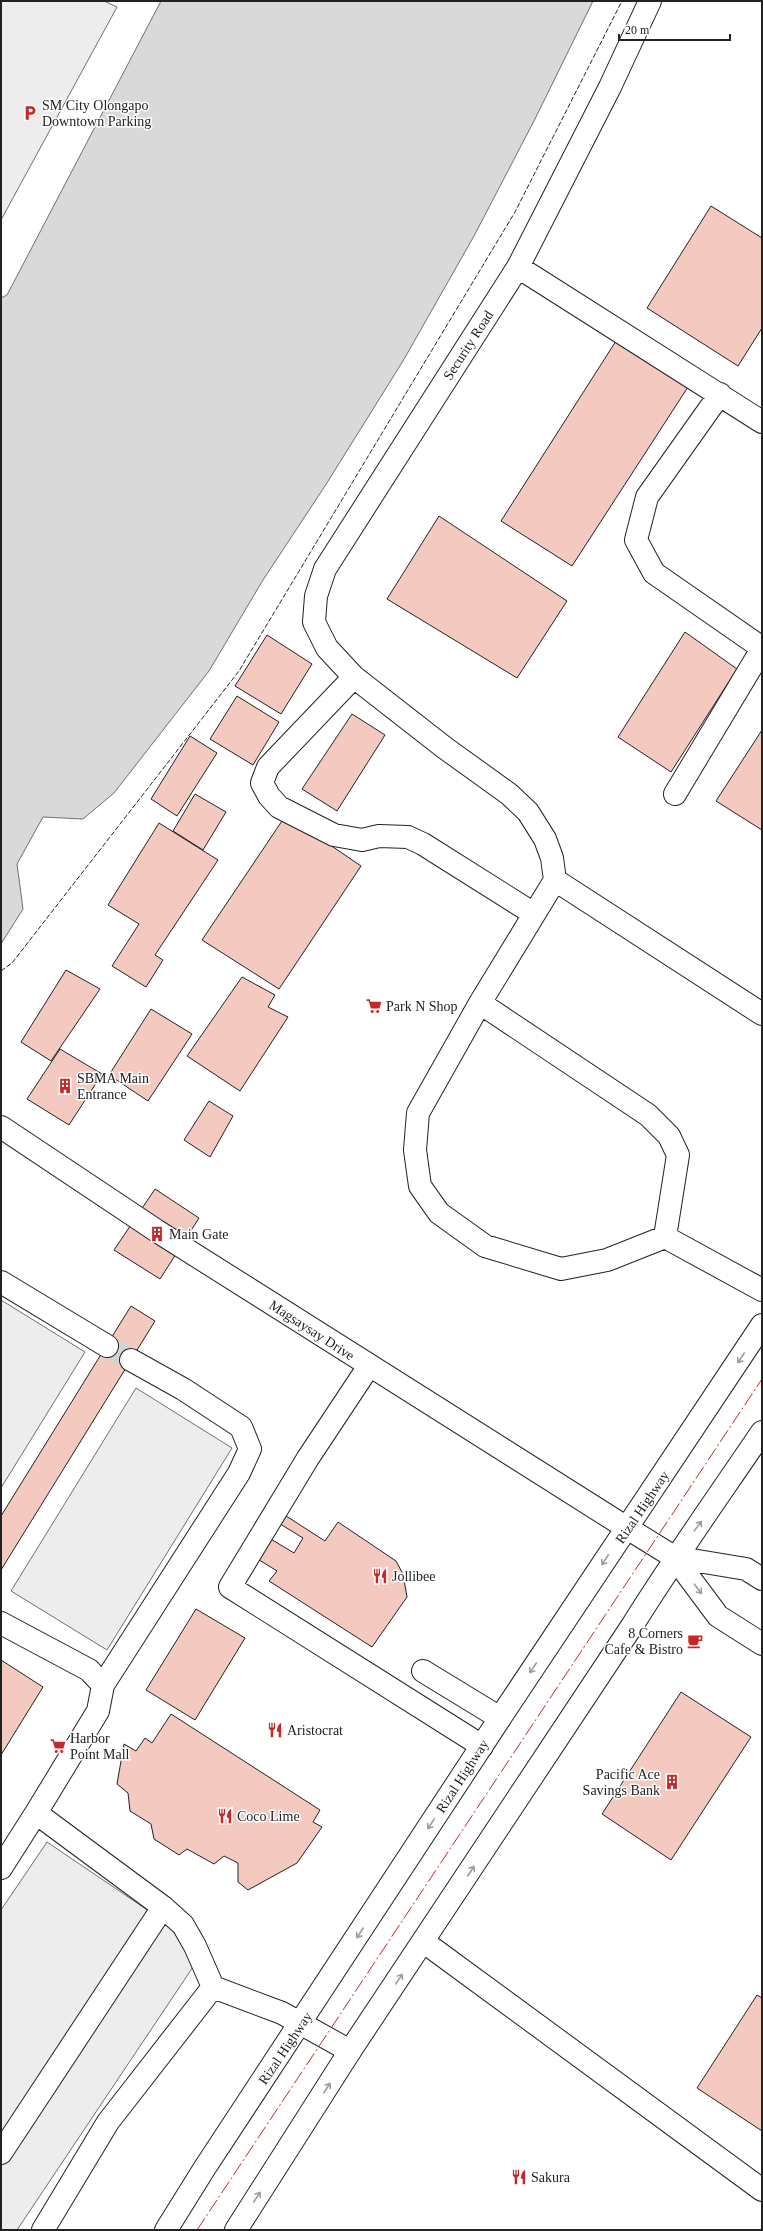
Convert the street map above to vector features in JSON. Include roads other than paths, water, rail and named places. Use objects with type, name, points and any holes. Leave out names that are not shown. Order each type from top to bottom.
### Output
[{"type":"main road","name":"Security Road","points":[[555,880],[552,858],[545,839],[528,812],[509,794],[445,748],[354,676],[327,648],[314,622],[316,596],[324,569],[518,267],[610,87],[650,1]]},
{"type":"main road","points":[[518,267],[762,422]]},
{"type":"main road","points":[[675,794],[762,648],[654,573],[636,540],[648,497],[720,394]]},
{"type":"main road","points":[[354,676],[268,767],[262,783],[269,796],[278,807],[334,835],[362,840],[379,836],[408,837],[534,914]]},
{"type":"main road","points":[[665,1237],[607,1260],[561,1269],[485,1246],[439,1213],[420,1186],[415,1150],[418,1113],[480,1002],[555,880],[762,1014]]},
{"type":"main road","points":[[480,1002],[648,1115],[669,1136],[678,1155],[665,1237]]},
{"type":"main road","name":"Magsaysay Drive","points":[[1,1127],[157,1231],[674,1557]]},
{"type":"main road","points":[[665,1237],[762,1290]]},
{"type":"main road","points":[[1,1282],[107,1346]]},
{"type":"main road","name":"Rizal Highway","points":[[166,2230],[204,2169],[500,1718],[762,1325]]},
{"type":"main road","points":[[1,1868],[98,1711],[103,1685],[239,1473],[250,1449],[241,1427],[183,1389],[131,1360]]},
{"type":"main road","points":[[369,1366],[308,1458],[230,1587],[482,1746]]},
{"type":"main road","points":[[236,2230],[350,2051],[424,1942],[674,1557],[705,1516],[762,1432]]},
{"type":"main road","points":[[674,1557],[746,1569],[762,1579]]},
{"type":"main road","points":[[674,1557],[718,1616],[762,1644]]},
{"type":"main road","points":[[1,1622],[89,1670],[103,1685]]},
{"type":"main road","points":[[423,1671],[500,1718]]},
{"type":"main road","points":[[36,1813],[163,1907],[183,1925],[195,1946],[214,1987],[282,2013],[350,2051]]},
{"type":"main road","points":[[1,2153],[163,1907]]},
{"type":"main road","points":[[424,1942],[762,2190]]},
{"type":"main road","points":[[43,2230],[108,2122],[214,1987]]},
{"type":"tunnel","points":[[107,1346],[131,1360]]},
{"type":"place","name":"SM City Olongapo Downtown Parking","points":[[30,113]]},
{"type":"place","name":"Park N Shop","points":[[374,1006]]},
{"type":"place","name":"SBMA Main Entrance","points":[[65,1086]]},
{"type":"place","name":"Main Gate","points":[[157,1234]]},
{"type":"place","name":"Jollibee","points":[[380,1576]]},
{"type":"place","name":"8 Corners Cafe & Bistro","points":[[695,1641]]},
{"type":"place","name":"Aristocrat","points":[[275,1730]]},
{"type":"place","name":"Harbor Point Mall","points":[[58,1746]]},
{"type":"place","name":"Pacific Ace Savings Bank","points":[[672,1782]]},
{"type":"place","name":"Coco Lime","points":[[225,1816]]},
{"type":"place","name":"Sakura","points":[[519,2177]]}]
